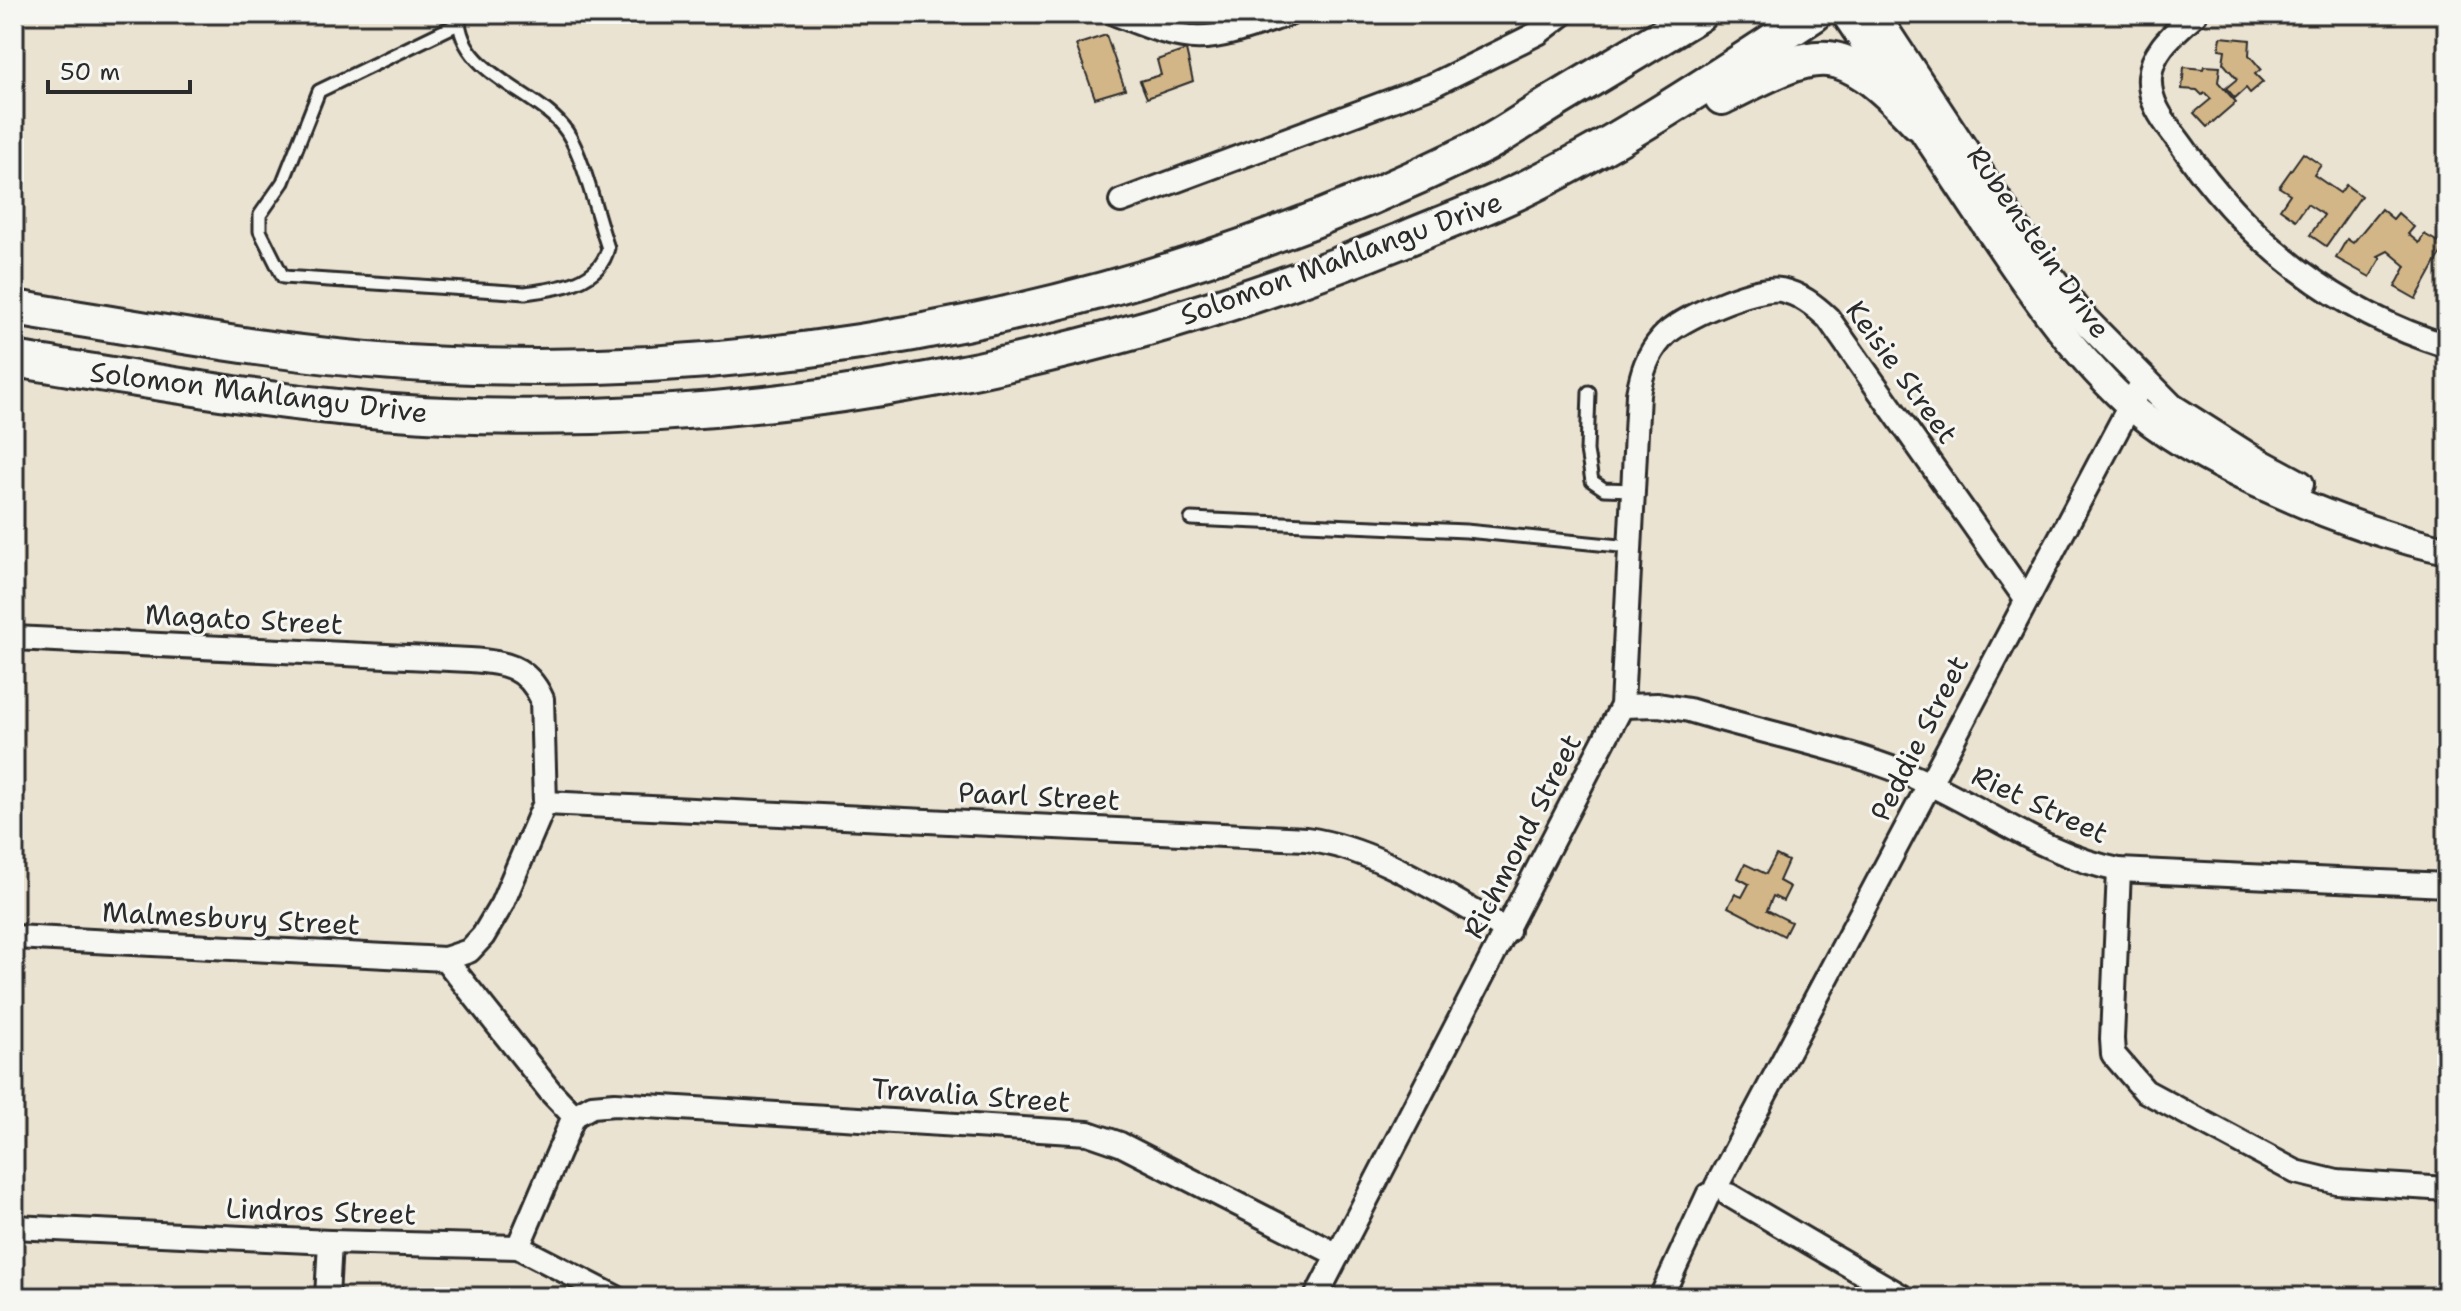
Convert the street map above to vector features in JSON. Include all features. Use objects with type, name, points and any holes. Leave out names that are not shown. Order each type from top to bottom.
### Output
[{"type":"main road","name":"Solomon Mahlangu Drive","points":[[14,308],[309,352],[425,364],[630,365],[903,337],[1018,312],[1168,273],[1359,204],[1485,144],[1699,14]]},
{"type":"main road","name":"Solomon Mahlangu Drive","points":[[14,359],[238,395],[446,415],[618,414],[765,406],[1022,363],[1241,302],[1520,192],[1640,128],[1814,14]]},
{"type":"main road","points":[[1640,128],[1722,97],[1792,62],[1826,56],[1856,67],[1888,91],[1918,122]]},
{"type":"street","points":[[1116,14],[1169,35],[1193,40],[1217,38],[1289,14]]},
{"type":"street","points":[[1121,201],[1433,85],[1538,33],[1563,14]]},
{"type":"street","name":"Rubenstein Drive","points":[[1845,14],[2031,294],[2085,362],[2128,404],[2178,439],[2257,482],[2342,518],[2447,550]]},
{"type":"street","name":"Rubenstein Drive","points":[[1875,14],[2034,255],[2079,314],[2143,381],[2195,423],[2290,480],[2390,519],[2447,534]]},
{"type":"street","points":[[2195,14],[2156,54],[2150,91],[2156,109],[2201,174],[2247,228],[2280,257],[2368,315],[2447,346]]},
{"type":"street","name":"Keisie Street","points":[[1645,363],[1673,329],[1738,299],[1765,290],[1781,290],[1813,303],[1828,318],[2025,598]]},
{"type":"street","name":"Richmond Street","points":[[1316,1297],[1622,706],[1638,394],[1645,363]]},
{"type":"street","name":"Peddie Street","points":[[1661,1297],[1720,1197],[1751,1124],[2025,598],[2143,381]]},
{"type":"street","name":"Magato Street","points":[[14,638],[470,660],[517,667],[536,687],[542,699],[545,803]]},
{"type":"street","name":"Riet Street","points":[[1622,706],[1658,705],[1689,710],[1847,755],[1929,785],[2069,856],[2119,870],[2447,885]]},
{"type":"street","points":[[518,1247],[574,1116],[550,1091],[445,959],[469,951],[483,936],[502,904],[545,803]]},
{"type":"street","name":"Paarl Street","points":[[545,803],[1313,840],[1376,859],[1508,931]]},
{"type":"street","points":[[2119,870],[2112,1039],[2113,1054],[2131,1078],[2174,1108],[2313,1178],[2447,1189]]},
{"type":"street","name":"Malmesbury Street","points":[[14,937],[445,959]]},
{"type":"street","name":"Travalia Street","points":[[574,1116],[592,1106],[615,1104],[1088,1133],[1120,1144],[1338,1255]]},
{"type":"street","points":[[1720,1197],[1903,1297]]},
{"type":"street","name":"Lindros Street","points":[[14,1227],[330,1242],[518,1247],[615,1297]]},
{"type":"street","points":[[327,1297],[330,1242]]},
{"type":"lane","points":[[459,19],[466,43],[481,63],[567,132],[608,248],[604,263],[598,271],[577,280],[550,290],[525,293],[283,277],[260,231],[260,215],[283,182],[319,91],[459,19]]},
{"type":"lane","points":[[1589,392],[1587,451],[1592,481],[1604,489],[1633,490]]},
{"type":"lane","points":[[1191,519],[1466,531],[1630,547]]},
{"type":"building","points":[[1212,14],[1248,14],[1249,16],[1217,28]]},
{"type":"building","points":[[1106,35],[1125,89],[1095,98],[1076,45]]},
{"type":"building","points":[[2221,37],[2250,40],[2249,55],[2261,69],[2255,74],[2263,82],[2250,93],[2246,88],[2235,98],[2226,88],[2237,79],[2223,63],[2225,50],[2219,49]]},
{"type":"building","points":[[1186,50],[1193,81],[1147,98],[1140,81],[1161,75],[1157,60]]},
{"type":"building","points":[[2204,66],[2220,67],[2218,82],[2236,102],[2207,127],[2194,113],[2211,99],[2197,90],[2182,89],[2184,67],[2203,69]]},
{"type":"building","points":[[2303,153],[2321,165],[2314,175],[2340,193],[2346,185],[2361,196],[2326,246],[2310,235],[2324,215],[2307,204],[2296,220],[2280,209],[2290,194],[2279,187]]},
{"type":"building","points":[[2381,209],[2393,219],[2398,213],[2414,227],[2408,234],[2419,243],[2424,234],[2445,246],[2416,299],[2395,287],[2406,266],[2388,251],[2378,256],[2381,258],[2370,277],[2336,258],[2347,239],[2353,243]]},
{"type":"building","points":[[1776,855],[1788,861],[1779,881],[1790,887],[1783,901],[1773,896],[1767,910],[1791,922],[1784,936],[1728,907],[1735,894],[1742,897],[1749,884],[1738,878],[1745,864],[1766,874]]}]
